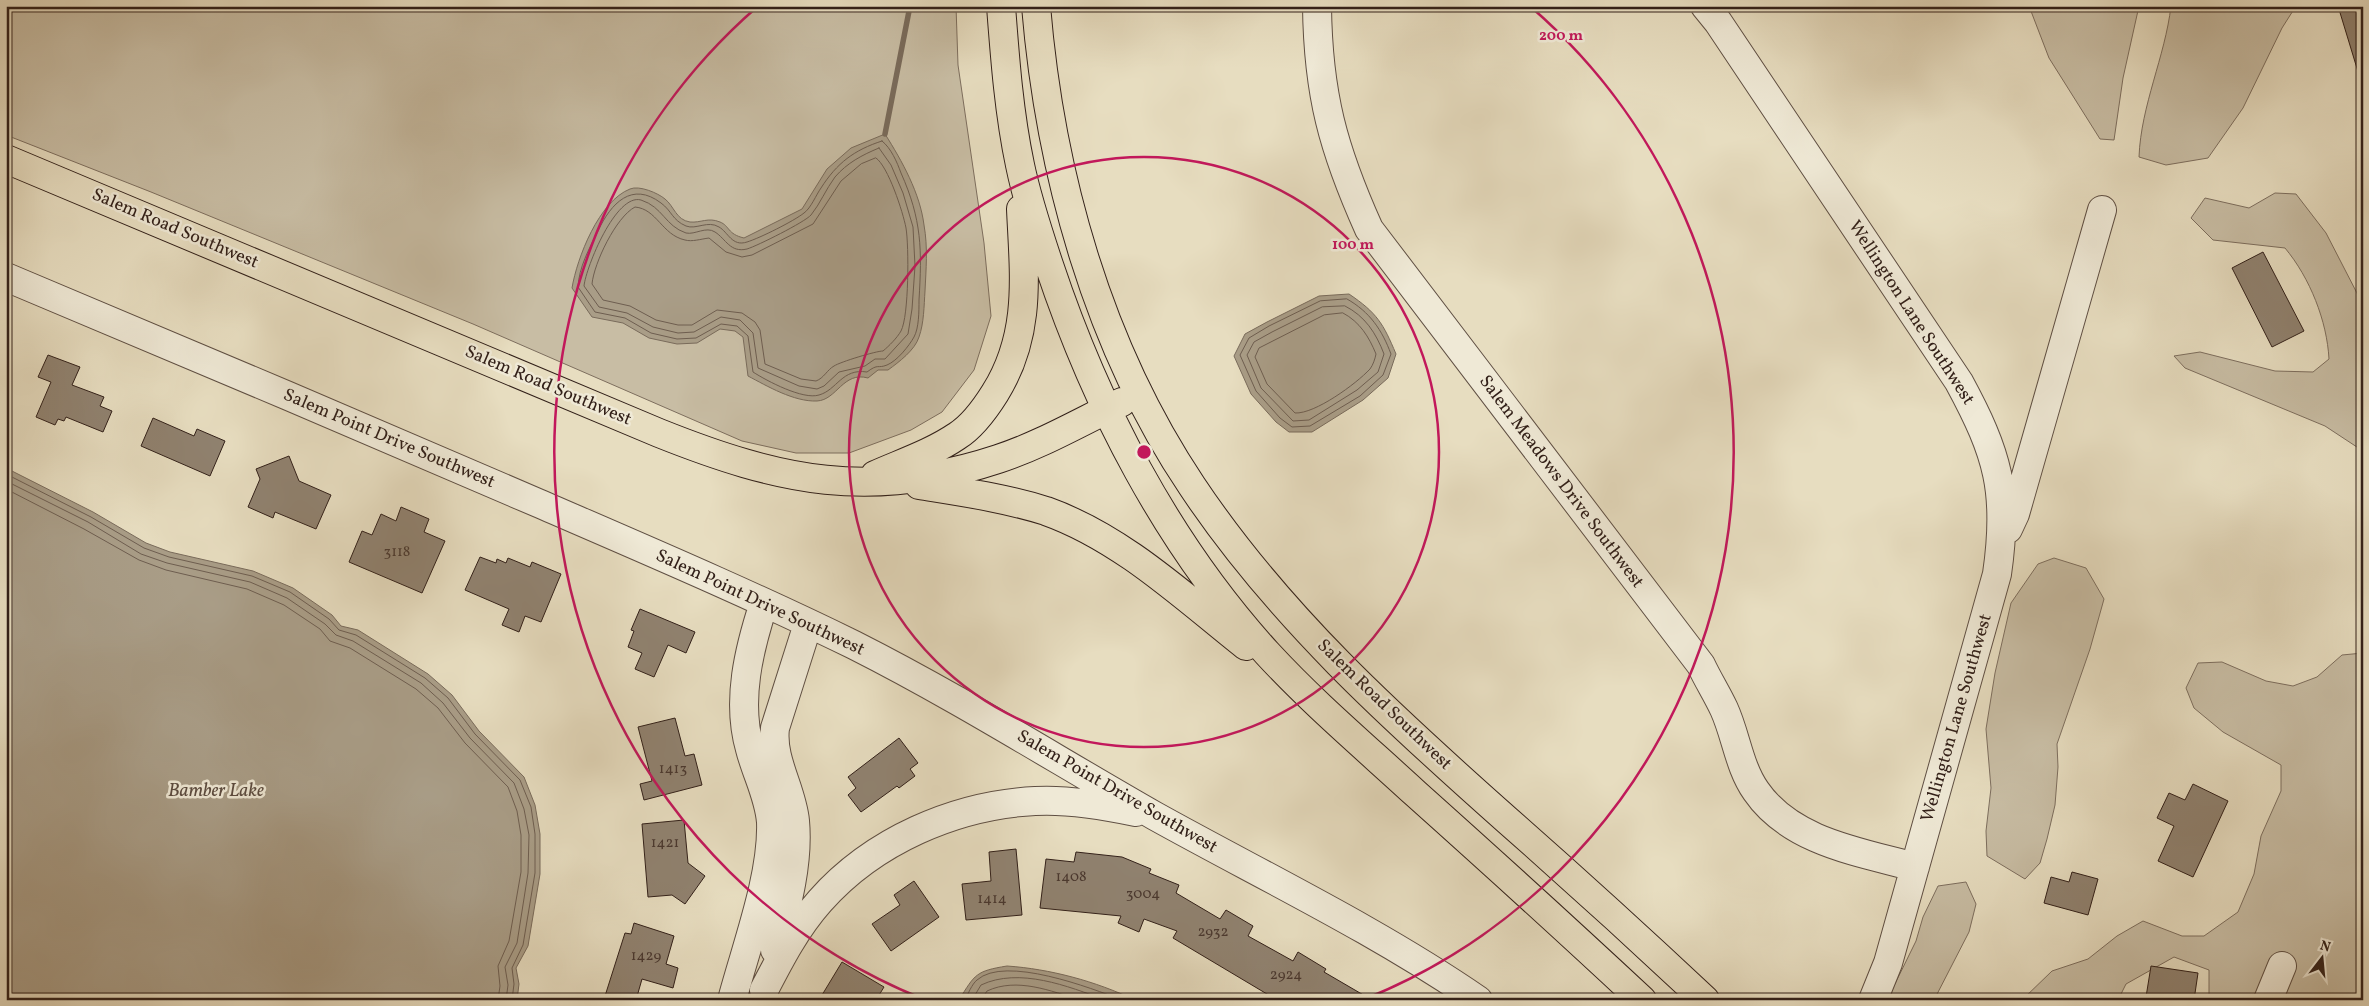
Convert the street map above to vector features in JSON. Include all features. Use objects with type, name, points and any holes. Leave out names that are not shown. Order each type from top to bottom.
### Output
[{"type":"main road","points":[[1000,6],[1009,93],[1020,165],[1036,225],[1066,314],[1106,410],[1156,500],[1202,572],[1245,628],[1301,689]]},
{"type":"main road","points":[[1036,6],[1044,87],[1072,218],[1102,307],[1139,394]]},
{"type":"main road","name":"Salem Road Southwest","points":[[6,158],[702,451],[773,473],[824,481],[856,482],[896,481],[937,476],[1000,459],[1139,394],[1190,484],[1222,530],[1252,568],[1326,651],[1426,748],[1705,1000]]},
{"type":"main road","points":[[856,482],[928,452],[958,435],[978,417],[1002,382],[1018,343],[1024,300],[1020,165]]},
{"type":"main road","points":[[896,481],[1017,503],[1076,524],[1140,562],[1301,689],[1642,1000]]},
{"type":"street","name":"Salem Meadows Drive Southwest","points":[[1317,6],[1318,47],[1322,86],[1331,130],[1350,185],[1369,228],[1701,665],[1724,710],[1743,764],[1756,791],[1772,809],[1793,825],[1820,840],[1915,867]]},
{"type":"street","name":"Wellington Lane Southwest","points":[[1705,6],[1718,22],[1959,382],[1979,418],[1992,452],[2000,481],[2003,514],[2002,544],[1997,574],[1888,963],[1873,1000]]},
{"type":"street","points":[[2002,544],[2015,514],[2102,210]]},
{"type":"street","name":"Salem Point Drive Southwest","points":[[6,277],[484,479],[808,624],[906,673],[1155,816],[1376,936],[1478,1000]]},
{"type":"street","points":[[732,1000],[766,874],[770,838],[771,820],[750,749],[744,709],[750,652],[764,603]]},
{"type":"street","points":[[763,995],[788,895],[795,840],[795,820],[776,752],[775,728],[808,624]]},
{"type":"street","points":[[763,995],[802,924],[821,900],[839,882],[886,846],[947,818],[980,809],[1035,800],[1087,803],[1155,816]]},
{"type":"street","points":[[2268,1000],[2282,966]]},
{"type":"shaded area","points":[[6,6],[956,6],[958,65],[984,243],[991,316],[974,370],[942,412],[911,430],[849,453],[796,453],[742,441],[473,324],[151,192],[6,135]]},
{"type":"shaded area","points":[[2029,6],[2139,6],[2123,78],[2114,140],[2100,139],[2049,58]]},
{"type":"shaded area","points":[[2171,6],[2296,6],[2282,28],[2243,108],[2208,158],[2166,165],[2139,157],[2148,100],[2164,44]]},
{"type":"shaded area","points":[[2275,193],[2296,194],[2326,233],[2359,297],[2363,299],[2363,451],[2325,426],[2185,368],[2174,356],[2200,352],[2275,371],[2313,372],[2329,359],[2325,330],[2316,301],[2302,273],[2285,248],[2213,240],[2191,218],[2205,198],[2249,208]]},
{"type":"shaded area","points":[[2054,558],[2086,568],[2104,599],[2090,649],[2057,744],[2058,767],[2055,805],[2047,839],[2040,863],[2025,879],[1987,856],[1986,831],[1991,788],[1986,729],[1995,673],[2011,603],[2038,564]]},
{"type":"shaded area","points":[[2363,653],[2363,1000],[2209,1000],[2209,970],[2174,957],[2126,984],[2118,1000],[2022,1000],[2052,971],[2088,959],[2117,936],[2143,921],[2182,936],[2204,936],[2238,912],[2254,874],[2261,836],[2281,791],[2281,765],[2223,732],[2194,708],[2186,688],[2198,663],[2222,662],[2266,681],[2293,686],[2317,677],[2342,655]]},
{"type":"shaded area","points":[[1966,882],[1976,904],[1969,932],[1934,1000],[1887,1000],[1916,941],[1923,917],[1938,886]]},
{"type":"water","points":[[885,134],[904,166],[919,201],[924,225],[926,250],[924,314],[919,337],[910,351],[888,370],[878,370],[868,378],[852,378],[824,399],[808,401],[799,399],[781,393],[748,376],[743,337],[735,331],[720,329],[697,343],[677,344],[649,338],[623,323],[592,317],[572,288],[584,247],[599,218],[619,195],[630,189],[638,188],[658,194],[685,221],[716,221],[723,224],[734,234],[744,238],[802,209],[827,169],[851,148]]},
{"type":"water","points":[[1349,294],[1373,313],[1383,326],[1391,343],[1396,354],[1388,378],[1363,400],[1312,432],[1289,432],[1276,422],[1251,394],[1234,356],[1245,334],[1267,322],[1319,296]]},
{"type":"water","name":"Bamber Lake","points":[[6,468],[93,512],[146,543],[170,552],[253,571],[293,588],[332,615],[341,626],[358,630],[428,674],[452,695],[479,731],[524,777],[535,805],[540,834],[540,874],[528,946],[516,968],[519,984],[517,1000],[6,1000]]},
{"type":"water","points":[[1007,966],[1040,970],[1072,977],[1104,987],[1135,1000],[959,1000],[977,975]]},
{"type":"building","points":[[2338,6],[2363,6],[2363,75],[2359,75]]},
{"type":"building","points":[[2263,252],[2304,331],[2272,347],[2232,268]]},
{"type":"building","points":[[48,355],[80,367],[72,385],[104,397],[100,406],[112,411],[103,432],[66,417],[64,421],[58,419],[55,425],[36,417],[51,382],[38,377]]},
{"type":"building","points":[[153,418],[194,436],[197,429],[225,441],[210,476],[141,446]]},
{"type":"building","points":[[289,456],[299,481],[331,495],[316,529],[275,512],[273,518],[248,507],[260,479],[256,469]]},
{"type":"building","points":[[401,507],[429,519],[424,532],[445,541],[422,593],[349,562],[362,531],[372,535],[381,514],[396,521]]},
{"type":"building","points":[[480,557],[496,563],[497,559],[506,563],[508,558],[530,567],[532,562],[561,574],[541,622],[525,616],[519,632],[502,625],[509,609],[465,590]]},
{"type":"building","points":[[640,609],[695,632],[686,653],[668,645],[654,677],[635,669],[642,653],[628,647],[634,631],[631,630]]},
{"type":"building","points":[[675,718],[685,756],[694,754],[702,785],[644,800],[640,784],[652,781],[638,727]]},
{"type":"building","points":[[899,738],[918,763],[910,769],[915,776],[899,788],[897,786],[861,812],[848,795],[856,788],[848,777]]},
{"type":"building","points":[[2193,784],[2228,801],[2193,877],[2158,861],[2174,826],[2157,818],[2169,793],[2185,800]]},
{"type":"building","points":[[684,820],[688,863],[705,876],[685,904],[672,895],[648,897],[642,824]]},
{"type":"building","points":[[1016,849],[1022,915],[966,920],[962,884],[991,881],[989,852]]},
{"type":"building","points":[[1076,852],[1122,857],[1151,869],[1149,873],[1179,885],[1176,893],[1220,919],[1226,910],[1253,926],[1248,936],[1293,961],[1298,952],[1326,969],[1324,972],[1372,1000],[1277,1000],[1173,938],[1177,931],[1144,919],[1139,932],[1118,923],[1121,916],[1040,908],[1046,859],[1074,862]]},
{"type":"building","points":[[2072,872],[2098,879],[2088,915],[2044,903],[2051,877],[2069,882]]},
{"type":"building","points":[[914,881],[939,917],[891,951],[872,924],[900,905],[894,895]]},
{"type":"building","points":[[634,923],[674,936],[666,964],[678,968],[673,988],[642,979],[636,1000],[619,1000],[605,996],[625,933],[631,934]]},
{"type":"building","points":[[842,962],[884,987],[876,1000],[819,1000]]},
{"type":"building","points":[[2151,966],[2198,973],[2194,1000],[2146,997]]},
{"type":"waterway","points":[[885,134],[910,6]]}]
